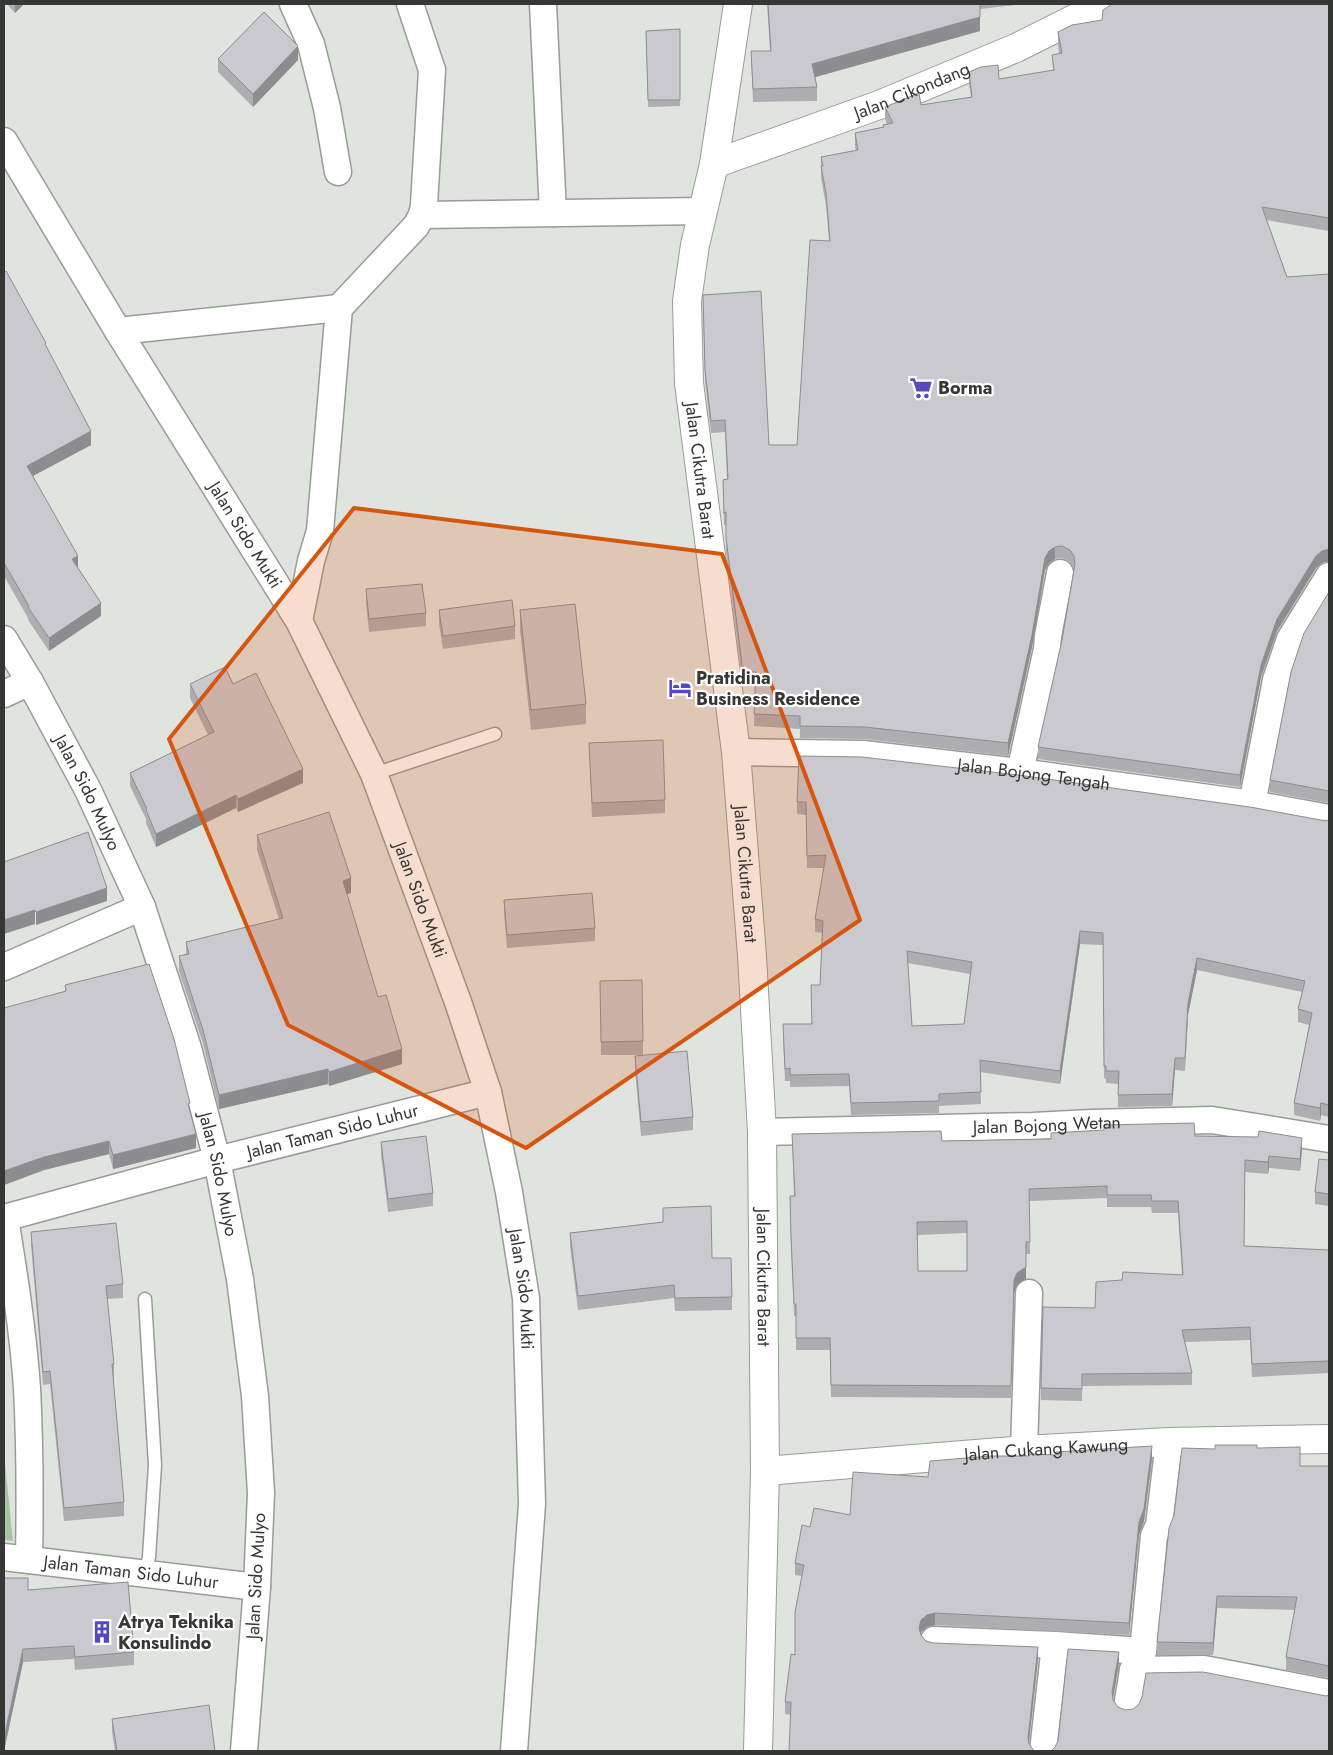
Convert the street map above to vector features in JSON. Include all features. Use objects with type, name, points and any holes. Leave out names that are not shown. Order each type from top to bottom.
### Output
[{"type":"main road","name":"Jalan Cikutra Barat","points":[[738,4],[714,164],[695,246],[687,301],[689,383],[736,752],[752,956],[762,1132],[765,1471],[758,1751]]},
{"type":"main road","name":"Jalan Cikondang","points":[[714,164],[879,105],[1016,48],[1104,4]]},
{"type":"main road","name":"Jalan Cukang Kawung","points":[[765,1471],[1024,1450],[1169,1442],[1329,1440]]},
{"type":"street","points":[[293,4],[311,44],[327,108],[338,172]]},
{"type":"street","points":[[299,621],[311,562],[320,531],[340,308],[416,226],[422,216],[424,205],[432,70],[410,4]]},
{"type":"street","points":[[543,4],[553,213]]},
{"type":"street","name":"Jalan Sido Mukti","points":[[4,141],[118,330],[299,621],[374,774],[458,1002],[488,1092],[508,1192],[526,1298],[532,1504],[514,1751]]},
{"type":"street","points":[[422,216],[703,211]]},
{"type":"street","points":[[118,330],[340,308]]},
{"type":"street","points":[[1020,772],[1047,650],[1060,573]]},
{"type":"street","points":[[1252,804],[1276,680],[1290,639],[1329,576]]},
{"type":"street","name":"Jalan Sido Mulyo","points":[[4,639],[30,682],[88,790],[142,907],[188,1048],[217,1160],[240,1279],[255,1396],[261,1493],[257,1587],[244,1751]]},
{"type":"street","points":[[4,694],[30,682]]},
{"type":"street","name":"Jalan Bojong Tengah","points":[[736,752],[863,754],[1020,772],[1252,804],[1329,818]]},
{"type":"street","points":[[4,967],[142,907]]},
{"type":"street","name":"Jalan Taman Sido Luhur","points":[[5,1218],[217,1160],[488,1092]]},
{"type":"street","name":"Jalan Bojong Wetan","points":[[762,1132],[1212,1120],[1329,1139]]},
{"type":"street","points":[[5,1218],[18,1302],[26,1387],[30,1472],[29,1560]]},
{"type":"street","points":[[1024,1450],[1030,1293]]},
{"type":"street","points":[[1127,1707],[1138,1660],[1154,1536],[1159,1525],[1169,1442]]},
{"type":"street","name":"Jalan Taman Sido Luhur","points":[[4,1557],[257,1587]]},
{"type":"street","points":[[934,1640],[1054,1645],[1138,1660],[1204,1669],[1329,1693]]},
{"type":"street","points":[[1043,1751],[1054,1645]]},
{"type":"lane","points":[[374,774],[495,734]]},
{"type":"lane","points":[[145,1299],[156,1465],[149,1557],[145,1574]]},
{"type":"highlighted area","points":[[354,508],[722,554],[860,920],[526,1148],[288,1025],[169,739]]},
{"type":"green space","points":[[4,1454],[13,1541],[4,1540]]},
{"type":"building","points":[[768,4],[980,4],[980,17],[812,64],[817,87],[753,89],[751,51],[771,51]]},
{"type":"building","points":[[1112,4],[1329,4],[1329,218],[1262,207],[1287,277],[1329,274],[1329,549],[1322,551],[1316,556],[1277,619],[1261,665],[1240,775],[1038,747],[1062,640],[1075,564],[1074,556],[1070,550],[1062,546],[1055,547],[1049,551],[1045,558],[1032,635],[1008,743],[865,727],[800,726],[800,716],[754,714],[756,672],[743,672],[726,538],[723,480],[728,479],[725,420],[711,421],[705,370],[703,295],[761,291],[769,445],[797,445],[810,240],[830,241],[821,157],[858,150],[855,133],[884,127],[883,125],[893,123],[885,107],[919,93],[921,105],[972,97],[969,72],[981,67],[998,65],[999,79],[1054,70],[1052,55],[1062,53],[1058,32],[1072,25],[1102,20],[1103,10]]},
{"type":"building","points":[[264,12],[298,46],[253,94],[218,59]]},
{"type":"building","points":[[680,29],[680,100],[648,100],[646,31]]},
{"type":"building","points":[[6,271],[46,343],[91,431],[27,466],[78,556],[72,559],[101,603],[49,638],[28,607],[4,563],[4,273]]},
{"type":"building","points":[[422,584],[426,613],[369,619],[366,589]]},
{"type":"building","points":[[1329,592],[1329,791],[1270,780],[1291,672],[1304,633]]},
{"type":"building","points":[[512,600],[515,626],[443,636],[439,610]]},
{"type":"building","points":[[575,604],[586,704],[531,710],[520,610]]},
{"type":"building","points":[[225,667],[233,684],[256,673],[303,769],[238,799],[236,795],[156,834],[147,809],[130,773],[214,732],[190,684]]},
{"type":"building","points":[[663,740],[665,800],[592,803],[589,743]]},
{"type":"building","points":[[799,756],[862,757],[1018,775],[1250,807],[1329,820],[1329,1105],[1321,1103],[1320,1108],[1294,1103],[1312,1013],[1298,1009],[1305,981],[1197,958],[1188,1003],[1185,1058],[1175,1058],[1172,1094],[1118,1095],[1119,1071],[1106,1071],[1106,1066],[1104,1066],[1103,933],[1080,931],[1060,1071],[980,1060],[981,1092],[939,1094],[939,1101],[851,1103],[849,1074],[790,1075],[790,1068],[785,1069],[783,1024],[812,1024],[811,985],[820,985],[823,921],[815,919],[826,855],[807,856],[806,802],[797,802]],"holes":[[[907,951],[972,962],[964,1024],[912,1026]]]},
{"type":"building","points":[[329,812],[351,878],[343,881],[378,997],[386,995],[402,1049],[329,1072],[328,1069],[219,1095],[203,1030],[179,956],[189,954],[186,942],[283,918],[257,835]]},
{"type":"building","points":[[88,832],[107,888],[36,912],[35,910],[4,920],[4,862]]},
{"type":"building","points":[[592,893],[595,928],[507,935],[504,900]]},
{"type":"building","points":[[149,964],[174,1039],[196,1134],[113,1155],[109,1141],[44,1157],[4,1171],[4,1008],[66,991],[65,985]]},
{"type":"building","points":[[642,980],[643,1041],[601,1042],[600,981]]},
{"type":"building","points":[[687,1051],[693,1117],[641,1122],[635,1056]]},
{"type":"building","points":[[1194,1123],[1195,1136],[1258,1137],[1259,1131],[1302,1138],[1300,1159],[1269,1156],[1268,1162],[1245,1160],[1244,1246],[1329,1250],[1329,1361],[1252,1364],[1250,1327],[1182,1330],[1192,1373],[1082,1374],[1082,1389],[1041,1388],[1043,1307],[1095,1308],[1096,1282],[1122,1280],[1123,1272],[1183,1275],[1178,1201],[1152,1201],[1151,1195],[1107,1195],[1107,1186],[1029,1189],[1030,1242],[1026,1242],[1026,1267],[1017,1273],[1014,1280],[1011,1386],[831,1385],[830,1338],[796,1338],[790,1196],[795,1196],[792,1134],[941,1131],[942,1141],[1051,1139],[1051,1133],[1104,1130],[1104,1125]],"holes":[[[967,1221],[967,1271],[918,1271],[917,1222]]]},
{"type":"building","points":[[426,1136],[433,1193],[388,1199],[381,1142]]},
{"type":"building","points":[[1319,1159],[1329,1160],[1329,1194],[1315,1192]]},
{"type":"building","points":[[711,1206],[712,1258],[731,1258],[732,1297],[675,1298],[674,1285],[578,1296],[570,1233],[663,1222],[663,1208]]},
{"type":"building","points":[[116,1223],[123,1284],[106,1286],[124,1502],[64,1508],[50,1371],[43,1372],[31,1232]]},
{"type":"building","points":[[1215,1445],[1257,1445],[1257,1448],[1300,1447],[1300,1466],[1329,1466],[1329,1666],[1286,1657],[1297,1597],[1217,1596],[1213,1643],[1157,1642],[1169,1528],[1174,1515],[1182,1448],[1215,1449]]},
{"type":"building","points":[[1152,1446],[1144,1509],[1139,1522],[1129,1623],[935,1613],[927,1615],[921,1620],[919,1628],[921,1635],[926,1641],[933,1643],[1038,1647],[1028,1738],[1029,1744],[1034,1751],[789,1751],[791,1702],[785,1702],[791,1654],[795,1655],[795,1612],[804,1565],[795,1563],[802,1525],[810,1527],[814,1508],[850,1515],[853,1472],[928,1477],[930,1461],[990,1456],[1029,1456],[1029,1454],[1056,1455],[1056,1452]]},
{"type":"building","points":[[4,1578],[28,1578],[28,1590],[128,1582],[134,1652],[75,1657],[74,1646],[23,1649],[4,1738]]},
{"type":"building","points":[[1068,1649],[1119,1652],[1112,1692],[1113,1700],[1118,1707],[1125,1710],[1133,1709],[1139,1704],[1146,1673],[1203,1672],[1326,1696],[1329,1695],[1329,1751],[1051,1751],[1058,1741]]},
{"type":"building","points":[[209,1705],[215,1751],[117,1751],[112,1719]]},
{"type":"place","name":"Borma","points":[[921,388]]},
{"type":"place","name":"Pratidina Business Residence","points":[[680,688]]},
{"type":"place","name":"Atrya Teknika Konsulindo","points":[[102,1632]]}]
